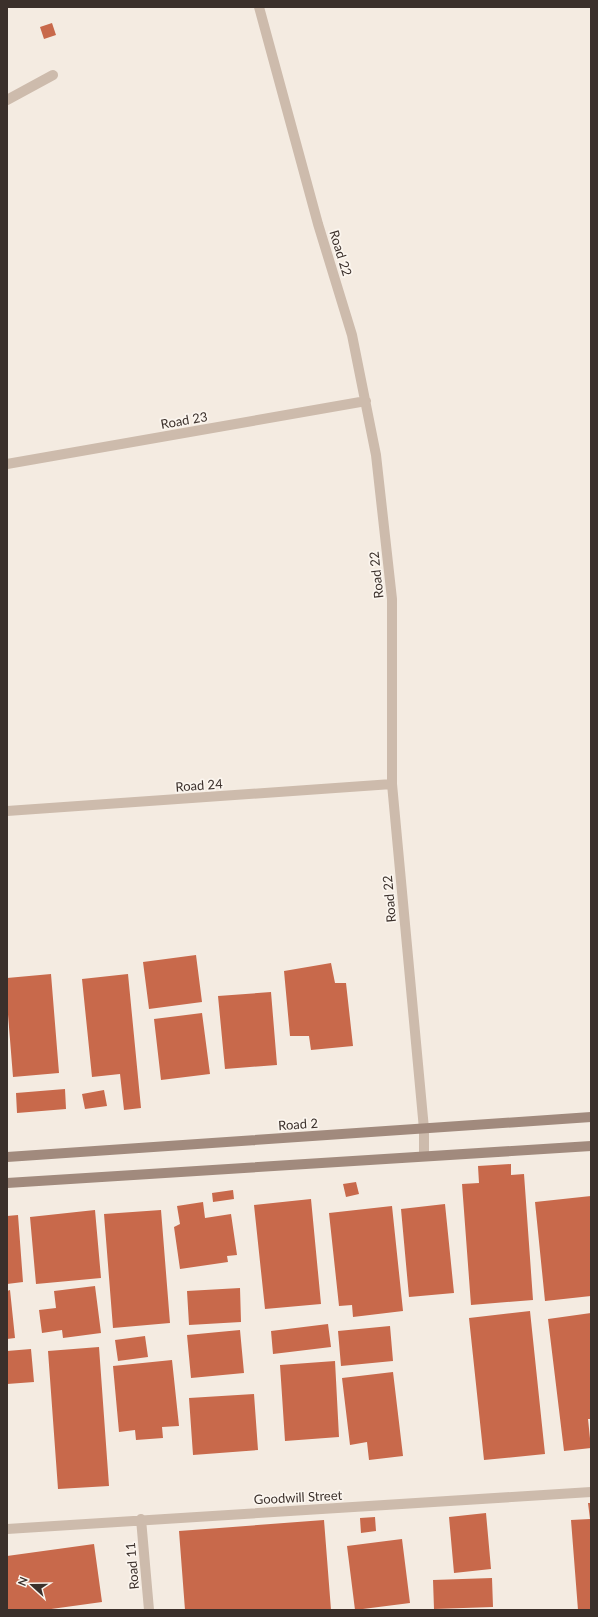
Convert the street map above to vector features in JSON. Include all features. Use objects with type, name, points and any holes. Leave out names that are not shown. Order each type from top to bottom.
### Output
[{"type":"street","name":"Road 22","points":[[259,7],[318,224],[352,335],[376,455],[392,599],[392,784],[424,1129],[424,1156]]},
{"type":"street","points":[[7,100],[53,75]]},
{"type":"street","name":"Road 23","points":[[7,464],[366,401]]},
{"type":"street","name":"Road 24","points":[[7,811],[392,784]]},
{"type":"street","name":"Road 2","points":[[7,1157],[591,1117]]},
{"type":"street","points":[[7,1183],[591,1146]]},
{"type":"street","name":"Goodwill Street","points":[[7,1529],[141,1519],[591,1492]]},
{"type":"street","name":"Road 11","points":[[141,1519],[149,1610]]},
{"type":"building","points":[[52,23],[56,35],[44,39],[40,27]]},
{"type":"building","points":[[196,955],[202,1002],[149,1009],[143,962]]},
{"type":"building","points":[[331,963],[335,983],[346,983],[353,1046],[311,1050],[309,1036],[290,1036],[284,971]]},
{"type":"building","points":[[51,974],[59,1073],[13,1077],[7,1002],[7,978]]},
{"type":"building","points":[[128,974],[141,1108],[124,1110],[120,1074],[92,1077],[82,979]]},
{"type":"building","points":[[271,992],[277,1065],[225,1069],[218,996]]},
{"type":"building","points":[[202,1013],[210,1074],[161,1080],[154,1019]]},
{"type":"building","points":[[65,1089],[66,1109],[17,1113],[16,1093]]},
{"type":"building","points":[[104,1090],[107,1106],[85,1109],[82,1094]]},
{"type":"building","points":[[511,1164],[511,1175],[524,1174],[533,1300],[471,1305],[462,1184],[479,1183],[478,1166]]},
{"type":"building","points":[[356,1182],[359,1194],[346,1197],[343,1184]]},
{"type":"building","points":[[233,1190],[234,1199],[213,1202],[212,1193]]},
{"type":"building","points":[[591,1196],[591,1296],[545,1301],[535,1202]]},
{"type":"building","points":[[311,1199],[321,1304],[265,1309],[254,1205]]},
{"type":"building","points":[[203,1202],[205,1218],[231,1214],[237,1255],[227,1256],[228,1262],[180,1269],[174,1227],[180,1224],[177,1206]]},
{"type":"building","points":[[445,1204],[454,1293],[409,1297],[401,1209]]},
{"type":"building","points":[[392,1206],[403,1311],[353,1317],[352,1305],[339,1306],[329,1213]]},
{"type":"building","points":[[95,1210],[101,1278],[36,1284],[30,1217]]},
{"type":"building","points":[[161,1210],[170,1323],[113,1328],[104,1214]]},
{"type":"building","points":[[18,1215],[23,1282],[7,1284],[7,1216]]},
{"type":"building","points":[[95,1286],[101,1333],[63,1338],[62,1330],[42,1333],[39,1310],[56,1308],[54,1291]]},
{"type":"building","points":[[240,1288],[241,1322],[189,1325],[187,1291]]},
{"type":"building","points":[[10,1290],[15,1338],[7,1339],[7,1291]]},
{"type":"building","points":[[530,1311],[545,1454],[484,1460],[469,1318]]},
{"type":"building","points":[[591,1313],[591,1419],[588,1419],[591,1448],[564,1451],[548,1319]]},
{"type":"building","points":[[328,1324],[331,1347],[273,1354],[271,1331]]},
{"type":"building","points":[[390,1326],[393,1361],[341,1366],[338,1331]]},
{"type":"building","points":[[240,1330],[244,1373],[191,1378],[187,1335]]},
{"type":"building","points":[[145,1336],[148,1357],[118,1361],[115,1340]]},
{"type":"building","points":[[99,1347],[109,1486],[58,1489],[48,1351]]},
{"type":"building","points":[[31,1349],[34,1382],[7,1384],[7,1351]]},
{"type":"building","points":[[172,1360],[179,1426],[162,1427],[163,1438],[136,1440],[135,1430],[119,1432],[113,1366]]},
{"type":"building","points":[[335,1361],[339,1437],[285,1441],[280,1365]]},
{"type":"building","points":[[393,1372],[403,1456],[369,1460],[367,1442],[350,1445],[342,1378]]},
{"type":"building","points":[[254,1394],[258,1450],[193,1455],[189,1398]]},
{"type":"building","points":[[588,1503],[591,1503],[591,1610],[578,1610],[571,1520],[590,1519]]},
{"type":"building","points":[[486,1513],[491,1569],[454,1573],[449,1517]]},
{"type":"building","points":[[375,1517],[376,1531],[361,1533],[360,1518]]},
{"type":"building","points":[[324,1520],[331,1610],[185,1610],[179,1531]]},
{"type":"building","points":[[402,1539],[410,1603],[355,1610],[347,1546]]},
{"type":"building","points":[[94,1544],[102,1602],[44,1610],[7,1610],[7,1556]]},
{"type":"building","points":[[492,1578],[493,1607],[434,1609],[433,1580]]}]
